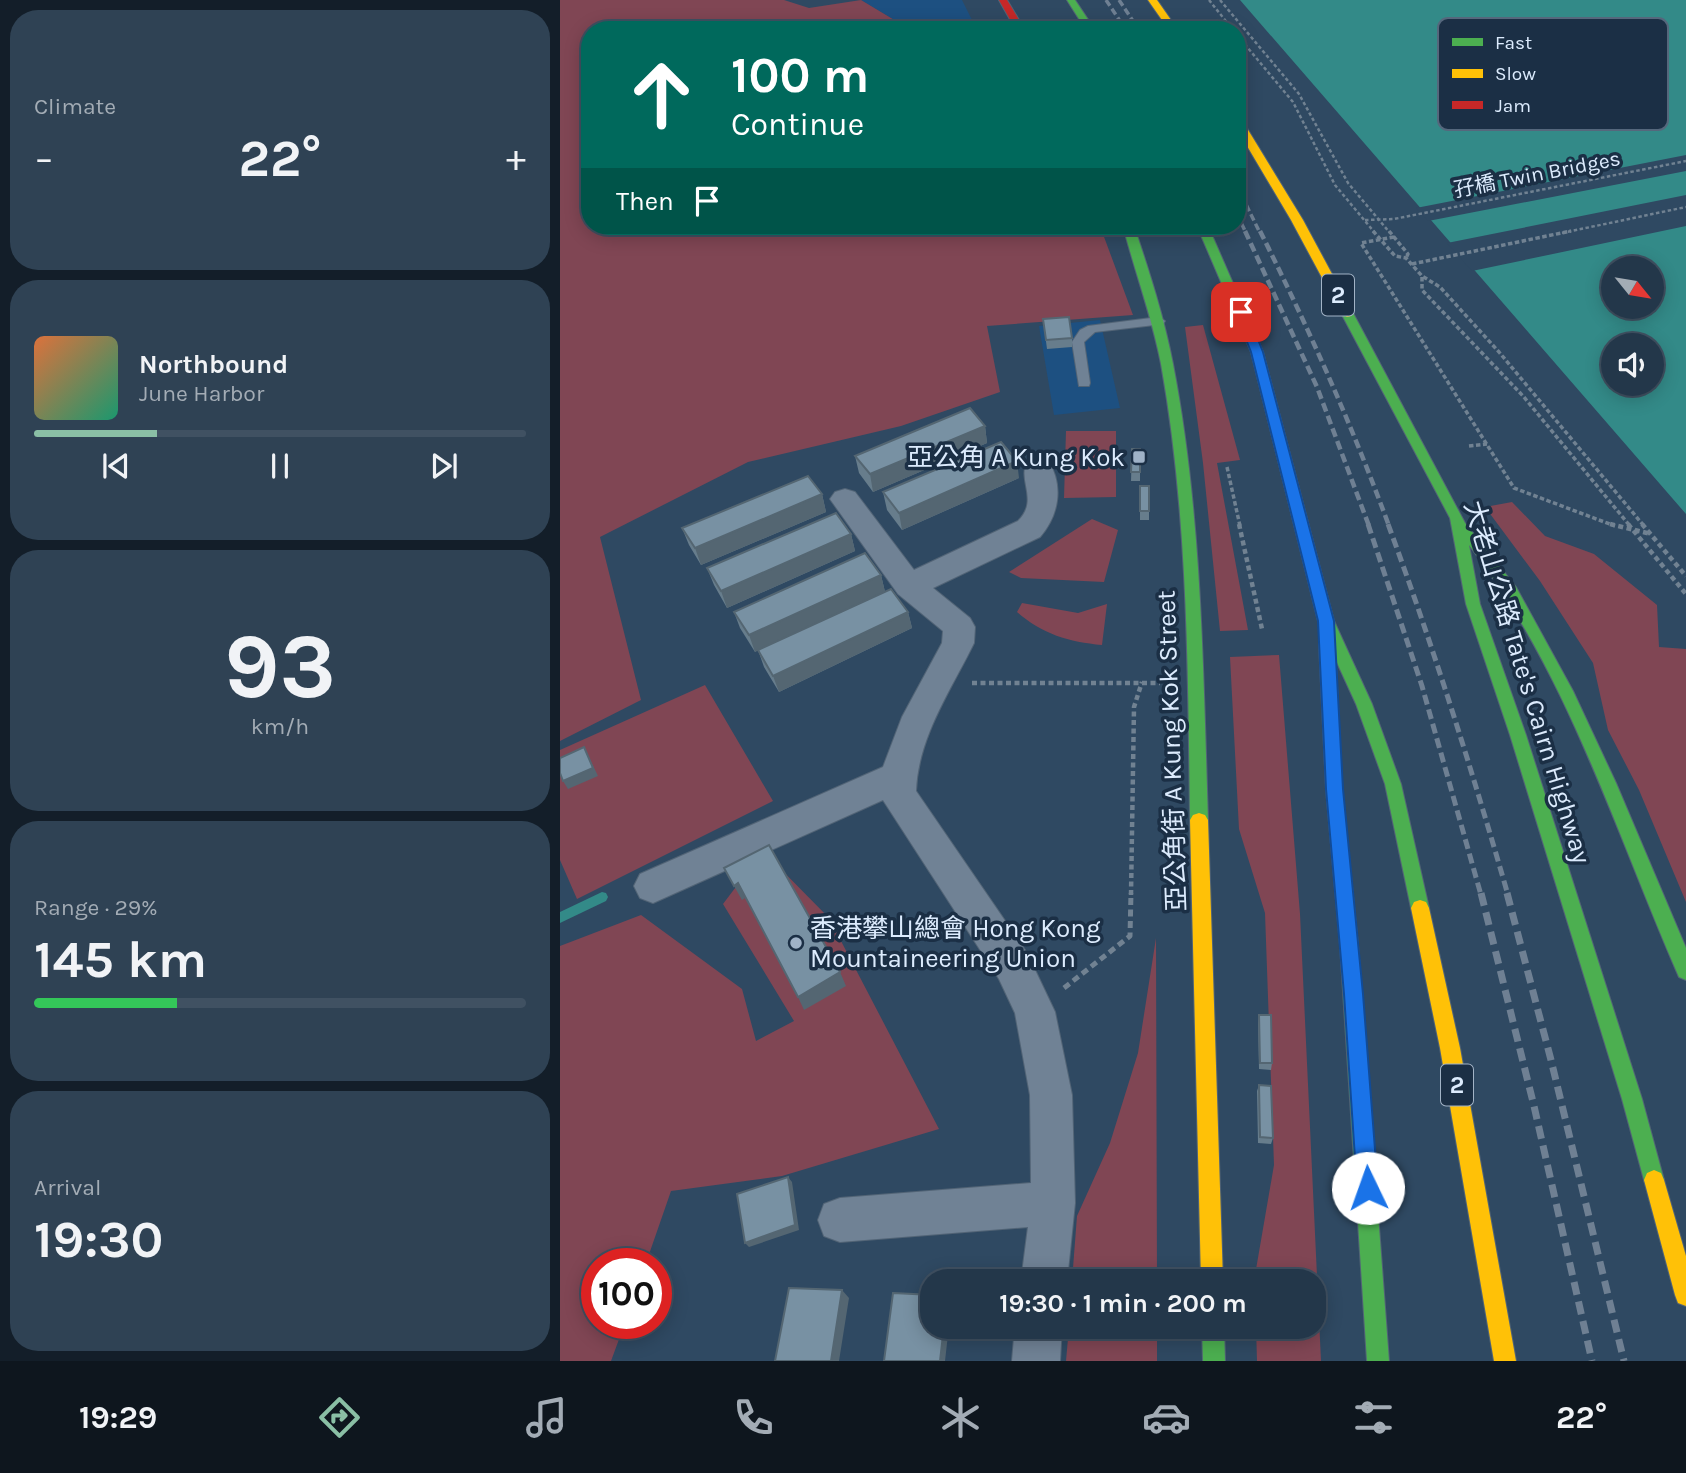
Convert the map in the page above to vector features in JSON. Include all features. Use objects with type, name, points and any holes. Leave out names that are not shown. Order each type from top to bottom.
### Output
[{"type":"main road","points":[[1003,0],[1016,21]]},
{"type":"main road","points":[[1071,0],[1085,21]]},
{"type":"main road","points":[[1152,0],[1167,21]]},
{"type":"main road","name":"大老山公路 Tate's Cairn Highway","points":[[1246,135],[1304,231],[1457,518],[1473,604],[1518,735],[1632,1099],[1686,1295]]},
{"type":"main road","name":"亞公角街 A Kung Kok Street","points":[[1131,235],[1159,321],[1170,372],[1187,525],[1195,682],[1212,1269]]},
{"type":"main road","name":"2","points":[[1206,235],[1257,352],[1326,621],[1364,704],[1393,784],[1450,1048],[1506,1361]]},
{"type":"main road","points":[[1457,518],[1516,600],[1582,728],[1625,821],[1686,971]]},
{"type":"main road","points":[[1326,621],[1334,789],[1354,994],[1378,1361]]},
{"type":"main road","points":[[1213,1339],[1214,1361]]},
{"type":"street","points":[[909,586],[1029,529],[1041,517],[1038,467]]},
{"type":"street","points":[[845,499],[909,586],[959,627],[958,643],[915,730],[897,776],[898,794],[1013,967],[1035,1012],[1051,1095],[1053,1203],[1045,1269]]},
{"type":"street","points":[[653,886],[897,776]]},
{"type":"street","points":[[839,1220],[1053,1203]]},
{"type":"street","points":[[1035,1361],[1038,1339]]},
{"type":"lane","points":[[1084,383],[1078,342],[1084,333],[1092,329],[1159,321]]},
{"type":"path","points":[[1209,0],[1226,21]]},
{"type":"path","points":[[1220,0],[1238,21]]},
{"type":"path","points":[[1246,31],[1299,94],[1348,183],[1408,254],[1406,258]]},
{"type":"path","points":[[1246,45],[1293,102],[1335,185],[1363,219],[1395,256],[1406,258],[1422,276],[1440,287],[1499,352],[1686,576]]},
{"type":"path","name":"孖橋 Twin Bridges","points":[[1394,219],[1686,160]]},
{"type":"path","points":[[1412,264],[1686,207]]},
{"type":"path","points":[[1363,219],[1394,219]]},
{"type":"path","points":[[1384,225],[1394,219]]},
{"type":"path","points":[[1394,237],[1361,243],[1514,488],[1652,535]]},
{"type":"path","points":[[1422,276],[1422,290],[1523,396],[1686,594]]},
{"type":"path","points":[[1469,446],[1487,444]]},
{"type":"path","points":[[1227,467],[1262,629]]},
{"type":"path","points":[[937,687],[992,682],[1164,682]]},
{"type":"path","points":[[1035,1012],[1130,936],[1134,707],[1142,682]]},
{"type":"shaded area","points":[[560,0],[784,0],[809,8],[861,0],[896,21],[581,21],[581,235],[1103,235],[1133,315],[987,326],[1000,392],[901,426],[748,462],[600,537],[641,700],[560,741]]},
{"type":"shaded area","points":[[861,0],[962,0],[972,21],[896,21]]},
{"type":"shaded area","points":[[1240,0],[1686,0],[1686,514]]},
{"type":"shaded area","points":[[1100,320],[1120,408],[1054,415],[1039,326]]},
{"type":"shaded area","points":[[1203,325],[1240,460],[1217,463],[1248,630],[1220,631],[1203,463],[1185,327]]},
{"type":"shaded area","points":[[1066,431],[1116,431],[1116,497],[1064,498]]},
{"type":"shaded area","points":[[1512,502],[1545,536],[1594,554],[1657,605],[1659,647],[1686,649],[1686,902],[1639,790],[1608,730],[1593,663],[1540,581],[1485,507]]},
{"type":"shaded area","points":[[1092,519],[1118,530],[1104,582],[1021,578],[1009,572]]},
{"type":"shaded area","points":[[1022,603],[1078,613],[1107,604],[1102,645],[1067,639],[1036,626],[1017,612]]},
{"type":"shaded area","points":[[1279,655],[1300,914],[1317,1269],[1256,1269],[1274,1165],[1265,913],[1239,829],[1230,657]]},
{"type":"shaded area","points":[[705,685],[773,801],[577,899],[560,860],[560,750]]},
{"type":"shaded area","points":[[763,851],[829,918],[939,1129],[782,1176],[671,1191],[651,1248],[581,1248],[581,1339],[619,1339],[611,1361],[560,1361],[560,946],[641,915],[742,989],[756,1041],[794,1021],[723,904]]},
{"type":"shaded area","points":[[1156,938],[1157,1269],[1073,1269],[1077,1216],[1110,1143],[1138,1053]]},
{"type":"shaded area","points":[[1068,1339],[1157,1339],[1157,1361],[1066,1361]]},
{"type":"shaded area","points":[[1256,1339],[1320,1339],[1321,1361],[1257,1361]]},
{"type":"pier","points":[[1686,155],[1686,171],[1428,221],[1416,208]]},
{"type":"pier","points":[[1686,195],[1686,226],[1472,271],[1447,243]]},
{"type":"building","points":[[1069,317],[1072,338],[1046,340],[1043,319]]},
{"type":"building","points":[[970,408],[985,426],[870,474],[855,456]]},
{"type":"building","points":[[1001,442],[1017,461],[899,513],[883,492]]},
{"type":"building","points":[[1132,449],[1140,449],[1140,472],[1131,472]]},
{"type":"building","points":[[808,476],[822,494],[695,548],[682,528]]},
{"type":"building","points":[[1140,486],[1149,486],[1149,511],[1140,511]]},
{"type":"building","points":[[836,513],[851,534],[721,591],[707,568]]},
{"type":"building","points":[[865,553],[881,575],[749,635],[734,612]]},
{"type":"building","points":[[891,589],[908,612],[773,676],[758,650]]},
{"type":"building","points":[[584,747],[593,768],[563,781],[560,758]]},
{"type":"building","name":"香港攀山總會 Hong Kong Mountaineering Union","points":[[769,845],[840,972],[798,997],[738,883],[734,886],[724,868]]},
{"type":"building","points":[[1259,1015],[1271,1015],[1272,1063],[1260,1063]]},
{"type":"building","points":[[1259,1085],[1271,1086],[1273,1138],[1260,1137]]},
{"type":"building","points":[[788,1177],[795,1225],[745,1243],[737,1194]]},
{"type":"building","points":[[789,1288],[842,1290],[831,1361],[775,1361]]},
{"type":"building","points":[[893,1293],[920,1294],[920,1339],[943,1339],[940,1361],[884,1361]]},
{"type":"waterway","points":[[560,918],[602,897]]},
{"type":"railway","points":[[1106,0],[1120,21]]},
{"type":"railway","points":[[1119,0],[1133,21]]},
{"type":"railway","points":[[1246,204],[1260,233]]},
{"type":"railway","points":[[1260,231],[1329,377],[1389,526]]},
{"type":"railway","points":[[1246,233],[1317,387],[1369,526]]},
{"type":"railway","points":[[1368,524],[1422,686],[1481,895]]},
{"type":"railway","points":[[1388,524],[1451,708],[1508,895]]},
{"type":"railway","points":[[1481,893],[1534,1106],[1592,1361]]},
{"type":"railway","points":[[1507,893],[1551,1060],[1624,1361]]},
{"type":"traffic: fast","points":[[1071,0],[1085,21]]},
{"type":"traffic: fast","points":[[1131,235],[1163,346],[1177,420],[1184,477],[1195,648],[1199,820]]},
{"type":"traffic: fast","points":[[1206,235],[1257,352],[1326,621],[1364,704],[1393,784],[1420,908]]},
{"type":"traffic: fast","points":[[1347,313],[1457,518],[1473,604],[1518,735],[1632,1099],[1654,1180]]},
{"type":"traffic: fast","points":[[1463,527],[1511,591],[1542,645],[1608,783],[1686,971]]},
{"type":"traffic: fast","points":[[1349,945],[1378,1361]]},
{"type":"traffic: fast","points":[[1213,1339],[1214,1361]]},
{"type":"traffic: slow","points":[[1152,0],[1167,21]]},
{"type":"traffic: slow","points":[[1246,135],[1297,220],[1347,313]]},
{"type":"traffic: slow","points":[[1327,644],[1334,789],[1349,945]]},
{"type":"traffic: slow","points":[[1199,820],[1212,1269]]},
{"type":"traffic: slow","points":[[1420,908],[1450,1048],[1505,1361]]},
{"type":"traffic: slow","points":[[1654,1180],[1686,1295]]},
{"type":"traffic: jam","points":[[1003,0],[1016,21]]},
{"type":"place","name":"亞公角 A Kung Kok","points":[[1139,457]]},
{"type":"place","name":"香港攀山總會 Hong Kong Mountaineering Union","points":[[796,943]]},
{"type":"route","points":[[1241,312],[1257,352],[1326,621],[1334,789],[1354,994],[1368,1188]]}]
